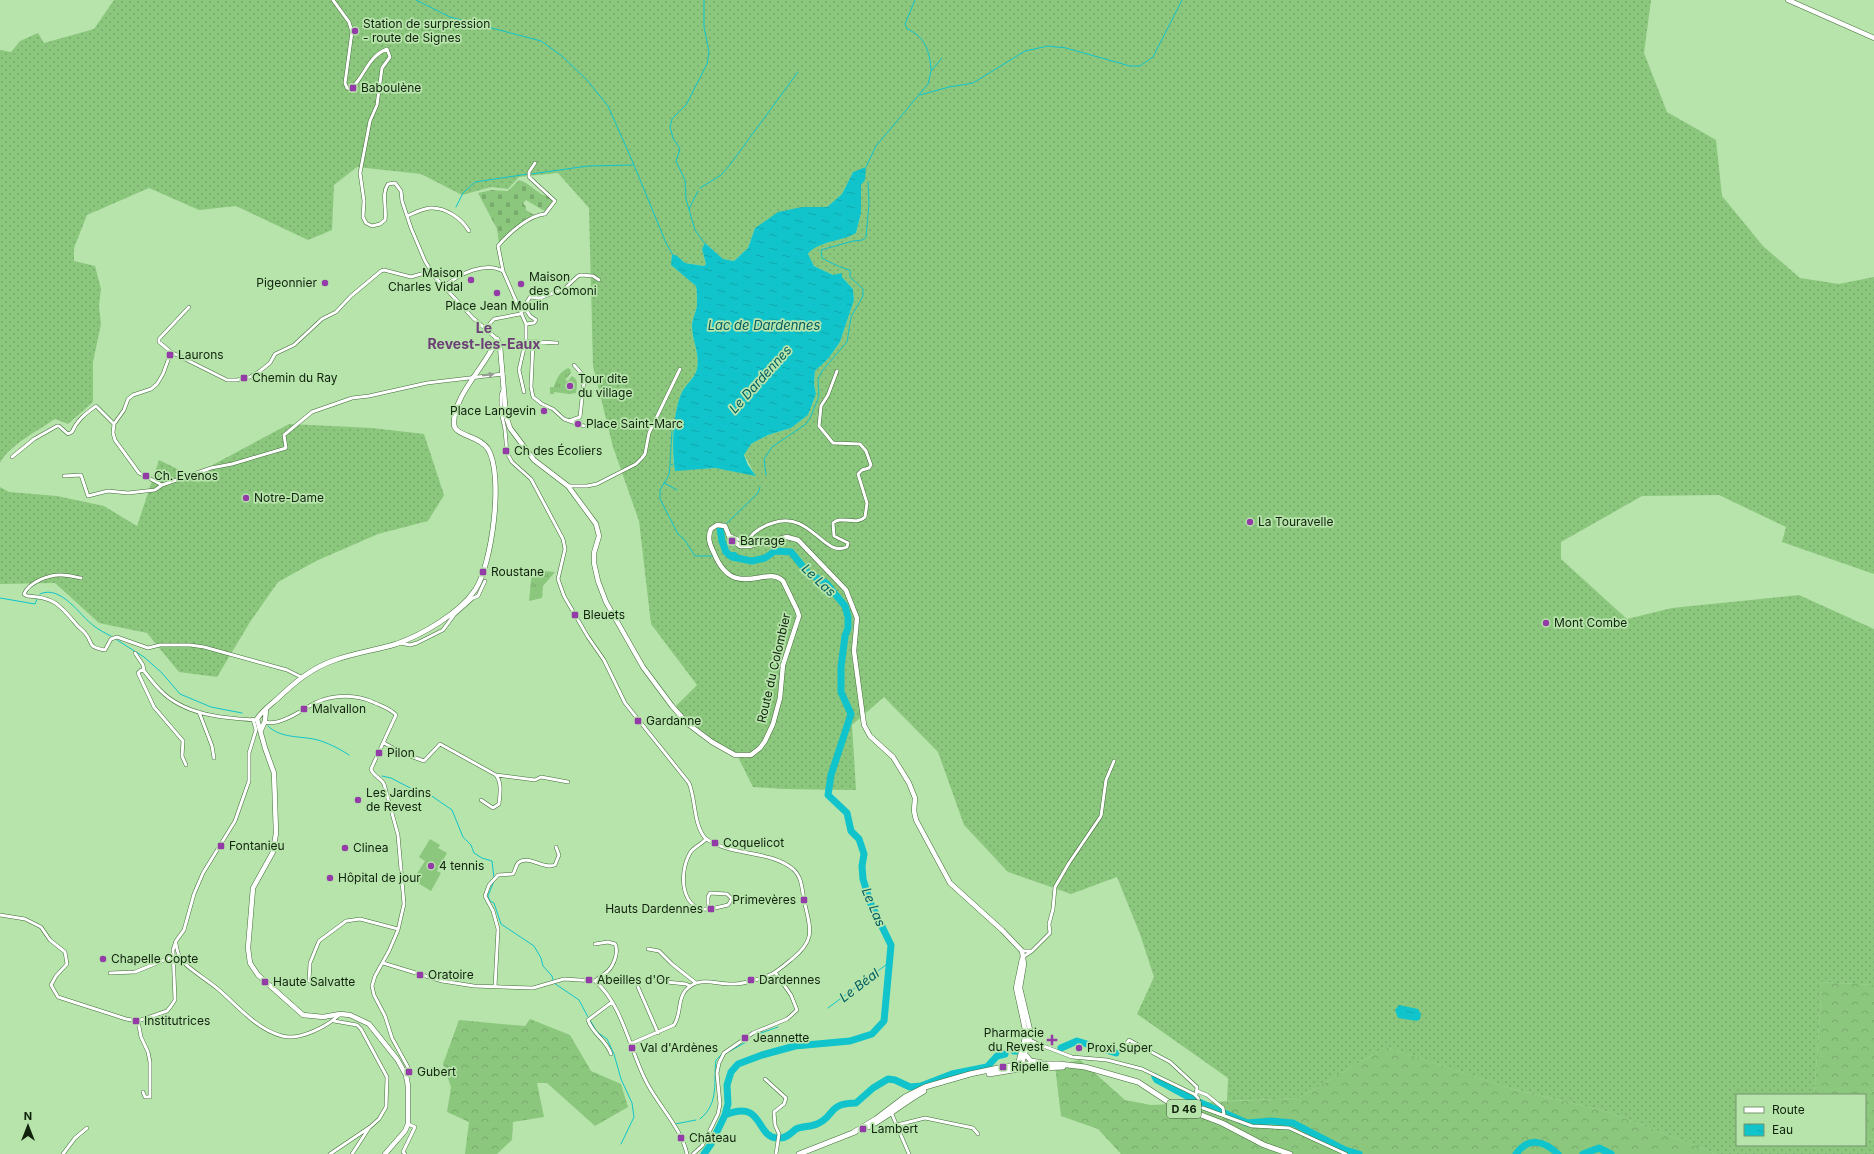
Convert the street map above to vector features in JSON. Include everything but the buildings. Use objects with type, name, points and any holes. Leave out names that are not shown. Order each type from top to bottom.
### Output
[{"type":"main road","name":"D 46","points":[[888,1113],[896,1103],[908,1095],[958,1077],[1020,1065],[1059,1064],[1078,1066],[1138,1082],[1165,1100],[1229,1126],[1264,1145],[1290,1154]]},
{"type":"main road","name":"D 46","points":[[1005,1069],[1078,1066]]},
{"type":"main road","name":"D 46","points":[[799,1154],[854,1132],[937,1084]]},
{"type":"street","points":[[333,0],[349,22],[352,32],[345,83],[347,88],[349,90],[353,88],[365,68],[378,52],[387,48],[390,58],[382,68],[377,105],[370,121],[360,173],[364,201],[363,217],[366,223],[372,226],[380,224],[385,220],[385,189],[388,184],[395,183],[401,191],[406,216],[425,261],[431,271],[485,329],[497,339],[488,356],[467,384],[457,408],[454,425],[459,433],[479,440],[489,451],[493,461],[495,499],[490,553],[479,583],[470,599],[454,615],[443,630],[417,644],[410,645],[398,643]]},
{"type":"street","points":[[1788,0],[1874,38]]},
{"type":"street","points":[[524,392],[519,370],[525,341],[526,324],[503,271],[498,246],[508,234],[537,215],[544,214],[555,201],[529,177],[529,172],[535,163]]},
{"type":"street","points":[[406,216],[423,209],[436,208],[459,219],[469,231]]},
{"type":"street","points":[[445,286],[459,275],[470,271],[493,268],[503,271]]},
{"type":"street","points":[[189,307],[158,339],[159,342],[171,352],[227,380],[236,380],[250,376],[270,363],[275,354],[294,345],[322,319],[336,312],[351,296],[380,271],[384,270],[411,277],[431,271]]},
{"type":"street","points":[[521,313],[530,297],[540,298],[564,290],[578,276],[589,275],[599,280]]},
{"type":"street","points":[[485,329],[494,319],[527,311],[530,316],[536,320],[534,323],[526,324]]},
{"type":"street","name":"Route du Colombier","points":[[497,339],[500,346],[505,389],[506,418],[513,433],[534,460],[568,486],[597,527],[599,536],[594,560],[598,581],[617,621],[643,667],[676,710],[692,727],[712,742],[733,754],[748,756],[755,752],[764,743],[772,726],[780,698],[783,666],[799,614],[783,581],[779,577],[772,576],[744,579],[732,576],[724,571],[718,562],[709,540],[709,533],[714,526],[723,525],[727,527],[728,534]]},
{"type":"street","points":[[525,341],[557,343]]},
{"type":"street","points":[[533,342],[531,387],[534,397],[540,404],[553,409],[564,419],[584,426]]},
{"type":"street","points":[[162,485],[139,473],[115,440],[113,433],[114,424],[124,410],[128,398],[151,389],[158,384],[171,352]]},
{"type":"street","points":[[569,421],[580,417],[584,389],[583,376],[574,365]]},
{"type":"street","points":[[568,486],[590,486],[597,484],[628,468],[642,458],[645,454],[649,433],[680,369]]},
{"type":"street","points":[[728,534],[745,542],[757,531],[772,523],[789,520],[810,528],[830,546],[839,548],[847,547],[848,543],[834,536],[833,523],[838,520],[859,521],[865,517],[867,503],[858,474],[862,470],[869,468],[870,465],[866,451],[860,444],[833,443],[819,426],[820,406],[828,395],[837,371]]},
{"type":"street","points":[[64,476],[81,475],[88,496],[108,491],[128,493],[150,491],[162,485],[211,468],[232,464],[286,448],[284,435],[312,412],[322,407],[352,398],[369,396],[427,383],[503,374]]},
{"type":"street","points":[[505,389],[501,395],[501,411],[505,430],[506,451],[512,462],[531,479],[564,542],[565,549],[558,575],[562,591],[588,637],[602,655],[625,703],[689,783],[694,797],[699,826],[706,839],[737,852],[778,860],[789,867],[799,877],[810,927],[808,941],[803,950],[775,972],[737,984],[696,983],[690,986],[681,996],[675,1024],[658,1033],[630,1044]]},
{"type":"street","points":[[12,457],[34,439],[57,426],[68,434],[72,432],[75,424],[96,406],[114,424]]},
{"type":"street","points":[[728,534],[736,544],[742,546],[785,538],[798,540],[846,590],[857,618],[854,651],[860,685],[863,717],[868,734],[893,757],[909,783],[915,798],[914,811],[916,820],[950,883],[1002,930],[1022,951],[1023,957],[1020,988],[1030,1028],[1020,1065]]},
{"type":"street","points":[[81,578],[57,575],[35,583],[26,590],[24,594],[27,596],[48,599],[63,608],[87,634],[90,644],[97,649],[105,650],[111,639],[117,637],[148,648],[160,645],[190,645],[204,647],[287,670],[301,677]]},
{"type":"street","points":[[0,915],[25,919],[41,927],[50,940],[65,952],[67,964],[56,976],[51,985],[58,997],[126,1019],[138,1021],[167,1010],[175,1000],[174,956],[176,941],[184,930],[194,894],[203,873],[235,821],[249,781],[249,753],[256,730],[266,709],[301,677],[313,669],[336,659],[398,643],[441,621],[470,599],[478,596],[485,581]]},
{"type":"street","points":[[135,653],[143,665],[144,671],[160,691],[186,708],[199,712],[272,723],[288,717],[315,703],[342,696],[368,700],[396,715],[371,769],[372,773],[383,781],[386,787],[398,835],[404,904],[398,929],[375,976],[373,991],[385,1016],[392,1038],[409,1069],[406,1075]]},
{"type":"street","points":[[144,671],[141,670],[138,674],[154,707],[184,741],[182,756],[186,765]]},
{"type":"street","points":[[199,712],[212,746],[214,758]]},
{"type":"street","points":[[260,720],[264,748],[274,772],[276,833],[273,852],[258,876],[253,888],[248,948],[250,963],[258,975],[302,1015],[323,1017],[340,1014],[350,1015],[369,1024],[397,1059],[406,1075],[409,1098],[408,1124],[405,1131],[385,1154]]},
{"type":"street","points":[[384,743],[402,753],[424,761],[440,744],[496,775],[535,780],[541,777],[568,782]]},
{"type":"street","points":[[1023,957],[1032,952],[1050,934],[1049,924],[1054,908],[1055,887],[1102,813],[1106,780],[1114,761]]},
{"type":"street","points":[[480,800],[494,808],[499,804],[499,779],[496,775]]},
{"type":"street","points":[[706,839],[690,852],[683,876],[684,892],[688,900],[699,909],[708,910],[728,905],[732,902],[732,898],[727,894],[710,892],[708,897],[708,910]]},
{"type":"street","points":[[495,987],[498,928],[485,896],[486,890],[494,879],[501,874],[513,874],[518,863],[525,860],[549,866],[555,865],[559,855],[556,847]]},
{"type":"street","points":[[308,981],[310,963],[319,941],[346,921],[360,919],[398,929]]},
{"type":"street","points":[[176,941],[177,951],[182,960],[261,1026],[283,1036],[297,1036],[314,1032],[334,1021],[340,1014]]},
{"type":"street","points":[[382,964],[442,981],[474,986],[536,988],[564,979],[595,982],[609,971],[615,956],[616,948],[615,944],[610,942],[595,944]]},
{"type":"street","points":[[648,948],[659,951],[672,964],[696,983]]},
{"type":"street","points":[[1022,951],[1032,952]]},
{"type":"street","points":[[110,973],[135,972],[174,956]]},
{"type":"street","points":[[693,1154],[702,1146],[718,1114],[720,1104],[717,1073],[723,1054],[754,1033],[782,1021],[796,1011],[796,1005],[791,994],[775,972]]},
{"type":"street","points":[[657,981],[684,983],[690,986]]},
{"type":"street","points":[[595,982],[612,1002],[646,1083],[673,1124],[687,1154]]},
{"type":"street","points":[[638,987],[658,1033]]},
{"type":"street","points":[[611,1054],[605,1041],[593,1031],[588,1023],[590,1019],[612,1002]]},
{"type":"street","points":[[138,1021],[141,1037],[148,1052],[150,1062],[150,1097],[145,1097],[143,1092]]},
{"type":"street","points":[[330,1154],[370,1127],[379,1119],[386,1107],[387,1077],[361,1029],[357,1025],[334,1021]]},
{"type":"street","points":[[1028,1039],[1072,1057],[1107,1060],[1142,1069],[1196,1095]]},
{"type":"street","points":[[1127,1043],[1129,1040],[1170,1062],[1196,1086],[1196,1095],[1200,1104]]},
{"type":"street","points":[[1025,1046],[1038,1044]]},
{"type":"street","points":[[1020,1065],[1025,1054],[1025,1046]]},
{"type":"street","points":[[1025,1054],[1032,1061],[1059,1064]]},
{"type":"street","points":[[1020,1065],[1046,1068]]},
{"type":"street","points":[[765,1079],[786,1098],[784,1104],[774,1112],[778,1135],[776,1154]]},
{"type":"street","points":[[1197,1091],[1207,1095],[1223,1108],[1224,1114]]},
{"type":"street","points":[[1182,1108],[1200,1104],[1252,1126],[1289,1128],[1346,1154]]},
{"type":"street","points":[[888,1113],[895,1120],[909,1154]]},
{"type":"street","points":[[897,1125],[925,1118],[973,1128],[978,1134]]},
{"type":"street","points":[[405,1154],[403,1152],[415,1127],[408,1124]]},
{"type":"street","points":[[352,1154],[370,1127]]},
{"type":"street","points":[[62,1154],[75,1138],[87,1128]]},
{"type":"green space","points":[[114,0],[1651,0],[1644,53],[1667,112],[1716,140],[1722,196],[1763,246],[1800,278],[1839,284],[1874,277],[1874,574],[1782,542],[1786,527],[1719,495],[1642,496],[1561,542],[1561,559],[1627,619],[1672,608],[1799,595],[1874,629],[1874,985],[1819,982],[1822,986],[1814,1094],[1736,1094],[1736,1146],[1866,1146],[1866,1137],[1874,1140],[1874,1154],[1717,1154],[1608,1112],[1509,1088],[1386,1047],[1299,1098],[1227,1101],[1228,1078],[1137,1014],[1154,977],[1140,934],[1117,877],[1071,894],[1008,872],[964,825],[938,752],[884,697],[852,725],[856,790],[753,787],[737,755],[709,740],[674,708],[697,685],[651,624],[639,521],[613,447],[593,366],[589,208],[558,173],[519,177],[508,189],[491,187],[462,195],[421,174],[357,167],[334,185],[332,230],[308,240],[236,206],[199,210],[149,188],[87,215],[74,248],[74,261],[95,266],[101,289],[99,306],[101,324],[93,362],[93,402],[68,424],[55,419],[33,433],[10,450],[0,463],[0,50],[11,52],[20,41],[38,33],[44,43],[94,29]],"holes":[[[853,172],[861,185],[861,213],[856,233],[812,248],[808,254],[814,266],[833,275],[842,277],[853,289],[854,300],[840,342],[828,359],[815,371],[814,384],[816,394],[808,415],[791,428],[768,435],[751,444],[744,454],[755,475],[715,468],[675,470],[673,442],[677,408],[682,392],[693,377],[698,363],[692,326],[697,305],[696,286],[671,265],[676,256],[685,263],[704,266],[706,264],[702,249],[705,243],[723,259],[734,261],[748,248],[755,228],[763,223],[802,207],[827,207],[842,194]]]},
{"type":"green space","points":[[519,180],[541,194],[550,197],[553,202],[546,212],[526,200],[523,203],[526,210],[534,215],[507,234],[499,243],[497,229],[478,193],[492,190],[508,191]]},
{"type":"green space","points":[[568,368],[570,369],[571,373],[565,380],[568,381],[572,376],[576,379],[576,393],[569,394],[554,392],[554,394],[550,394],[550,387],[554,387],[559,376]]},
{"type":"green space","points":[[289,424],[372,428],[424,434],[444,495],[428,521],[378,534],[316,561],[278,582],[250,622],[217,677],[179,672],[147,633],[99,623],[55,583],[0,584],[0,487],[9,492],[57,496],[104,506],[137,526],[159,460],[192,476]]},
{"type":"green space","points":[[532,570],[555,572],[543,586],[542,598],[529,601]]},
{"type":"green space","name":"4 tennis","points":[[430,839],[440,845],[438,848],[447,853],[437,871],[441,873],[431,891],[413,880],[425,861],[419,857]]},
{"type":"green space","points":[[1819,982],[1874,985],[1874,1140],[1866,1137],[1866,1094],[1814,1094],[1822,986]]},
{"type":"green space","points":[[530,1019],[570,1035],[591,1071],[621,1084],[628,1107],[595,1126],[547,1083],[537,1083],[544,1117],[513,1122],[512,1140],[497,1154],[465,1154],[469,1122],[447,1112],[451,1087],[443,1064],[459,1020],[525,1026]]},
{"type":"green space","points":[[1386,1047],[1509,1088],[1608,1112],[1717,1154],[1121,1154],[1098,1129],[1061,1116],[1055,1066],[1080,1060],[1125,1100],[1151,1105],[1299,1098]]},
{"type":"water","name":"Lac de Dardennes","points":[[866,167],[865,180],[861,185],[861,213],[856,233],[851,236],[823,244],[808,254],[814,266],[833,275],[842,273],[842,277],[853,289],[854,300],[840,342],[828,359],[815,371],[814,384],[816,394],[808,415],[791,428],[768,435],[751,444],[744,455],[748,465],[756,476],[715,468],[675,471],[673,442],[677,409],[682,392],[695,374],[698,363],[692,326],[697,305],[696,286],[671,265],[672,255],[676,255],[685,263],[704,266],[706,264],[702,249],[705,243],[723,259],[734,261],[748,248],[755,228],[778,212],[802,207],[827,207],[842,194],[853,172]]},
{"type":"water","points":[[726,552],[736,552],[740,558],[734,561],[731,560],[725,556]]},
{"type":"water","points":[[1399,1005],[1418,1009],[1421,1014],[1420,1019],[1417,1021],[1398,1018],[1395,1010]]},
{"type":"waterway","points":[[416,0],[450,17],[541,41],[562,56],[587,80],[608,106],[666,243],[673,255]]},
{"type":"waterway","points":[[704,0],[704,27],[709,52],[707,64],[686,105],[672,119],[670,127],[673,138],[680,149],[676,161],[685,180],[686,199],[695,230],[705,244]]},
{"type":"waterway","points":[[915,0],[905,24],[907,29],[918,36],[925,45],[928,51],[931,70]]},
{"type":"waterway","points":[[920,95],[949,87],[973,83],[1025,51],[1048,46],[1066,48],[1130,66],[1140,66],[1153,57],[1182,0]]},
{"type":"waterway","name":"Le Dardennes","points":[[866,167],[876,146],[928,84],[931,71],[942,58]]},
{"type":"waterway","points":[[700,188],[721,175],[729,166],[798,72]]},
{"type":"waterway","points":[[531,174],[588,166],[633,165]]},
{"type":"waterway","points":[[456,207],[463,193],[475,182],[528,174]]},
{"type":"waterway","points":[[766,475],[764,459],[772,447],[806,424],[819,396],[818,379],[822,371],[847,342],[851,317],[863,296],[863,289],[850,277],[850,270],[822,258],[821,250],[853,241],[863,240],[866,237],[869,203],[868,182]]},
{"type":"waterway","points":[[689,209],[698,191]]},
{"type":"waterway","points":[[670,464],[672,431]]},
{"type":"waterway","points":[[673,464],[670,465],[669,475],[660,490],[660,499],[678,534],[684,539],[695,556],[713,556]]},
{"type":"waterway","points":[[664,483],[677,490]]},
{"type":"waterway","points":[[727,523],[758,493],[760,487]]},
{"type":"waterway","name":"Le Las","points":[[704,1154],[711,1144],[725,1115],[728,1104],[727,1085],[731,1072],[738,1064],[762,1055],[795,1046],[850,1041],[872,1034],[884,1021],[891,945],[870,902],[863,879],[862,866],[864,854],[859,839],[851,831],[847,813],[828,795],[831,775],[851,714],[841,692],[841,667],[845,636],[848,628],[848,617],[845,606],[826,583],[808,573],[791,552],[775,551],[765,558],[752,561],[732,557],[726,552],[722,541],[720,528]]},
{"type":"waterway","points":[[40,594],[48,592],[55,593],[63,597],[94,626],[111,636]]},
{"type":"waterway","points":[[0,598],[35,604],[37,599]]},
{"type":"waterway","points":[[117,640],[144,657],[162,673],[180,694],[211,707],[242,713]]},
{"type":"waterway","points":[[268,726],[286,735],[324,742],[349,755]]},
{"type":"waterway","points":[[382,776],[391,778],[414,790],[426,792],[452,810],[463,837],[471,845],[474,853],[482,858],[492,861],[494,878]]},
{"type":"waterway","points":[[494,881],[488,896],[490,901],[494,903],[501,924],[534,946],[541,958],[543,966],[552,976],[553,980]]},
{"type":"waterway","name":"Le Béal","points":[[828,1008],[890,962]]},
{"type":"waterway","points":[[554,983],[579,1000],[588,1017]]},
{"type":"waterway","points":[[590,1020],[597,1032],[607,1039],[614,1054],[621,1079],[632,1103],[634,1117],[621,1144]]},
{"type":"waterway","name":"Le Béal","points":[[758,1034],[778,1027]]},
{"type":"waterway","name":"Le Béal","points":[[730,1051],[748,1041]]},
{"type":"waterway","points":[[1061,1048],[1077,1041],[1116,1053]]},
{"type":"waterway","points":[[1014,1051],[1019,1051]]},
{"type":"waterway","name":"Le Béal","points":[[700,1119],[711,1106],[714,1091],[716,1060],[722,1054]]},
{"type":"waterway","points":[[725,1115],[738,1111],[747,1112],[754,1115],[766,1133],[772,1137],[782,1138],[789,1135],[796,1129],[815,1125],[823,1121],[840,1105],[856,1103],[873,1088],[888,1079],[895,1080],[910,1087],[921,1086],[952,1074],[987,1067],[997,1056],[1005,1054]]},
{"type":"waterway","points":[[1155,1077],[1157,1080],[1194,1100],[1247,1123],[1271,1121],[1292,1123]]},
{"type":"waterway","name":"Le Béal","points":[[675,1124],[696,1120]]},
{"type":"waterway","points":[[1293,1123],[1345,1150],[1359,1154]]},
{"type":"waterway","points":[[1516,1154],[1526,1145],[1537,1142],[1547,1146],[1558,1154]]},
{"type":"waterway","points":[[1583,1154],[1599,1148],[1611,1154]]},
{"type":"place","name":"Station de surpression - route de Signes","points":[[355,31]]},
{"type":"place","name":"Baboulène","points":[[353,88]]},
{"type":"place","name":"Maison Charles Vidal","points":[[471,280]]},
{"type":"place","name":"Pigeonnier","points":[[325,283]]},
{"type":"place","name":"Maison des Comoni","points":[[521,284]]},
{"type":"place","name":"Place Jean Moulin","points":[[497,293]]},
{"type":"place","name":"Laurons","points":[[170,355]]},
{"type":"place","name":"Chemin du Ray","points":[[244,378]]},
{"type":"place","name":"Tour dite du village","points":[[570,386]]},
{"type":"place","name":"Place Langevin","points":[[544,411]]},
{"type":"place","name":"Place Saint-Marc","points":[[578,424]]},
{"type":"place","name":"Ch des Écoliers","points":[[506,451]]},
{"type":"place","name":"Ch. Evenos","points":[[146,476]]},
{"type":"place","name":"Notre-Dame","points":[[246,498]]},
{"type":"place","name":"La Touravelle","points":[[1250,522]]},
{"type":"place","name":"Barrage","points":[[732,541]]},
{"type":"place","name":"Roustane","points":[[483,572]]},
{"type":"place","name":"Bleuets","points":[[575,615]]},
{"type":"place","name":"Mont Combe","points":[[1546,623]]},
{"type":"place","name":"Malvallon","points":[[304,709]]},
{"type":"place","name":"Gardanne","points":[[638,721]]},
{"type":"place","name":"Pilon","points":[[379,753]]},
{"type":"place","name":"Les Jardins de Revest","points":[[358,800]]},
{"type":"place","name":"Coquelicot","points":[[715,843]]},
{"type":"place","name":"Fontanieu","points":[[221,846]]},
{"type":"place","name":"Clinea","points":[[345,848]]},
{"type":"place","name":"4 tennis","points":[[431,866]]},
{"type":"place","name":"Hôpital de jour","points":[[330,878]]},
{"type":"place","name":"Primevères","points":[[804,900]]},
{"type":"place","name":"Hauts Dardennes","points":[[711,909]]},
{"type":"place","name":"Chapelle Copte","points":[[103,959]]},
{"type":"place","name":"Oratoire","points":[[420,975]]},
{"type":"place","name":"Abeilles d'Or","points":[[589,980]]},
{"type":"place","name":"Dardennes","points":[[751,980]]},
{"type":"place","name":"Haute Salvatte","points":[[265,982]]},
{"type":"place","name":"Institutrices","points":[[136,1021]]},
{"type":"place","name":"Jeannette","points":[[745,1038]]},
{"type":"place","name":"Pharmacie du Revest","points":[[1052,1040]]},
{"type":"place","name":"Val d'Ardènes","points":[[632,1048]]},
{"type":"place","name":"Proxi Super","points":[[1079,1048]]},
{"type":"place","name":"Ripelle","points":[[1003,1067]]},
{"type":"place","name":"Gubert","points":[[409,1072]]},
{"type":"place","name":"Lambert","points":[[863,1129]]},
{"type":"place","name":"Château","points":[[681,1138]]},
{"type":"district","name":"Le Revest-les-Eaux","points":[[484,336]]}]
